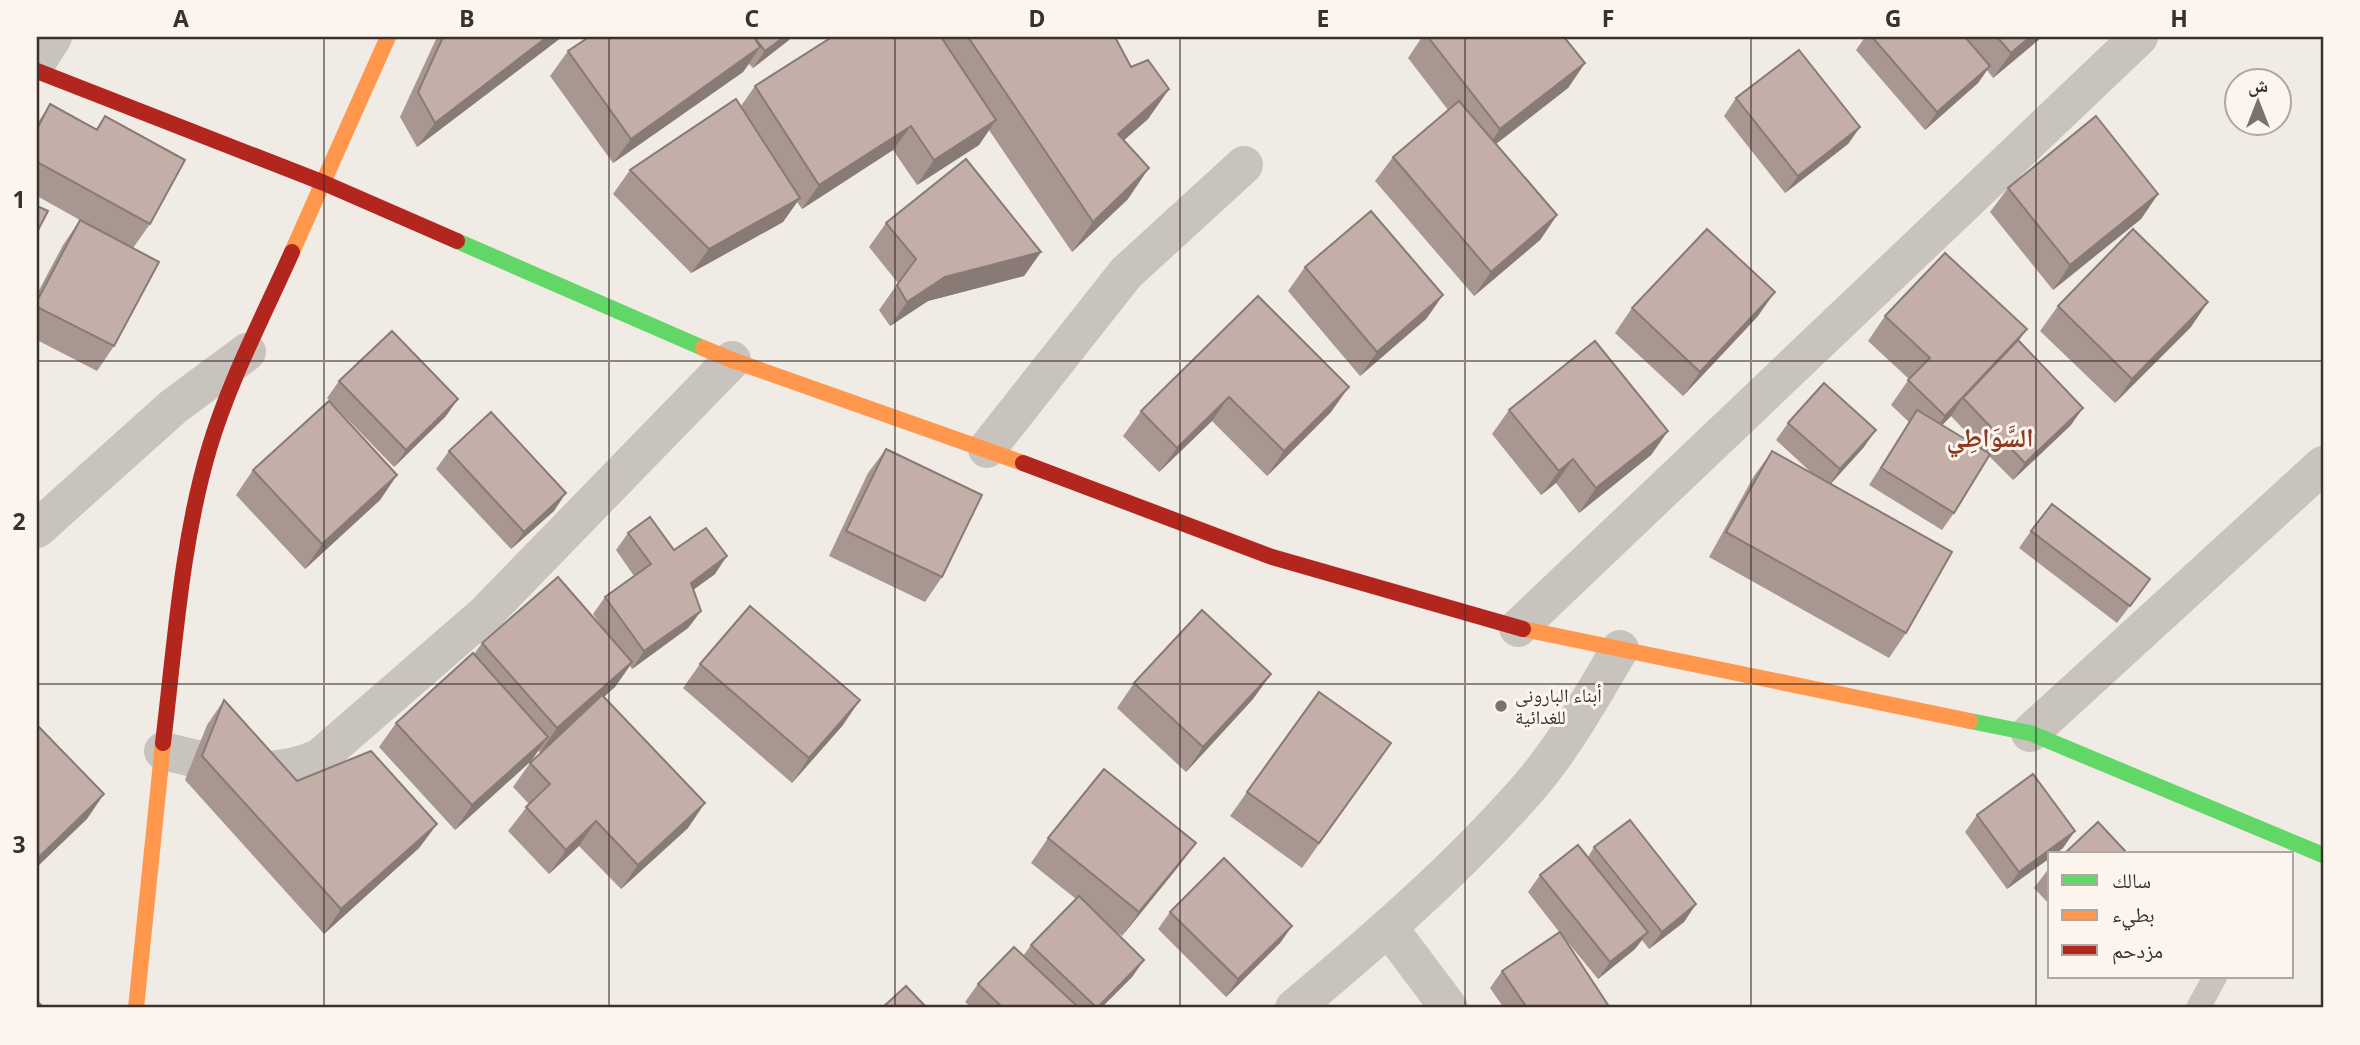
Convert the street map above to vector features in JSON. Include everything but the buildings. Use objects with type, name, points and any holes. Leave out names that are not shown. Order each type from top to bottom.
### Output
[{"type":"street","points":[[37,62],[53,37]]},
{"type":"street","points":[[136,1008],[153,830],[187,538],[209,449],[226,400],[388,37]]},
{"type":"street","points":[[1518,628],[2139,37]]},
{"type":"street","points":[[37,71],[324,183],[732,360],[987,449],[1272,557],[1518,628],[2030,733],[2287,848],[2323,855]]},
{"type":"street","points":[[987,449],[1126,273],[1244,165]]},
{"type":"street","points":[[37,529],[173,407],[247,352]]},
{"type":"street","points":[[163,751],[239,770],[273,770],[299,766],[319,758],[486,613],[732,360]]},
{"type":"street","points":[[2030,733],[2323,465]]},
{"type":"street","points":[[1294,1008],[1390,928],[1524,794],[1563,743],[1620,649]]},
{"type":"street","points":[[1390,928],[1449,1008]]},
{"type":"lane","points":[[2198,1008],[2214,978]]},
{"type":"traffic: fast","points":[[457,241],[703,348]]},
{"type":"traffic: fast","points":[[1970,721],[2030,733],[2323,855]]},
{"type":"traffic: slow","points":[[292,252],[388,37]]},
{"type":"traffic: slow","points":[[703,348],[1023,463]]},
{"type":"traffic: slow","points":[[1523,629],[1970,721]]},
{"type":"traffic: slow","points":[[136,1008],[163,743]]},
{"type":"traffic: jam","points":[[37,71],[324,183],[457,241]]},
{"type":"traffic: jam","points":[[163,743],[185,558],[199,485],[226,399],[292,252]]},
{"type":"traffic: jam","points":[[1023,463],[1272,557],[1523,629]]},
{"type":"place","name":"أبناء البارونى للغدائية","points":[[1501,706]]},
{"type":"district","name":"السَّوَاطِي","points":[[1990,438]]}]
